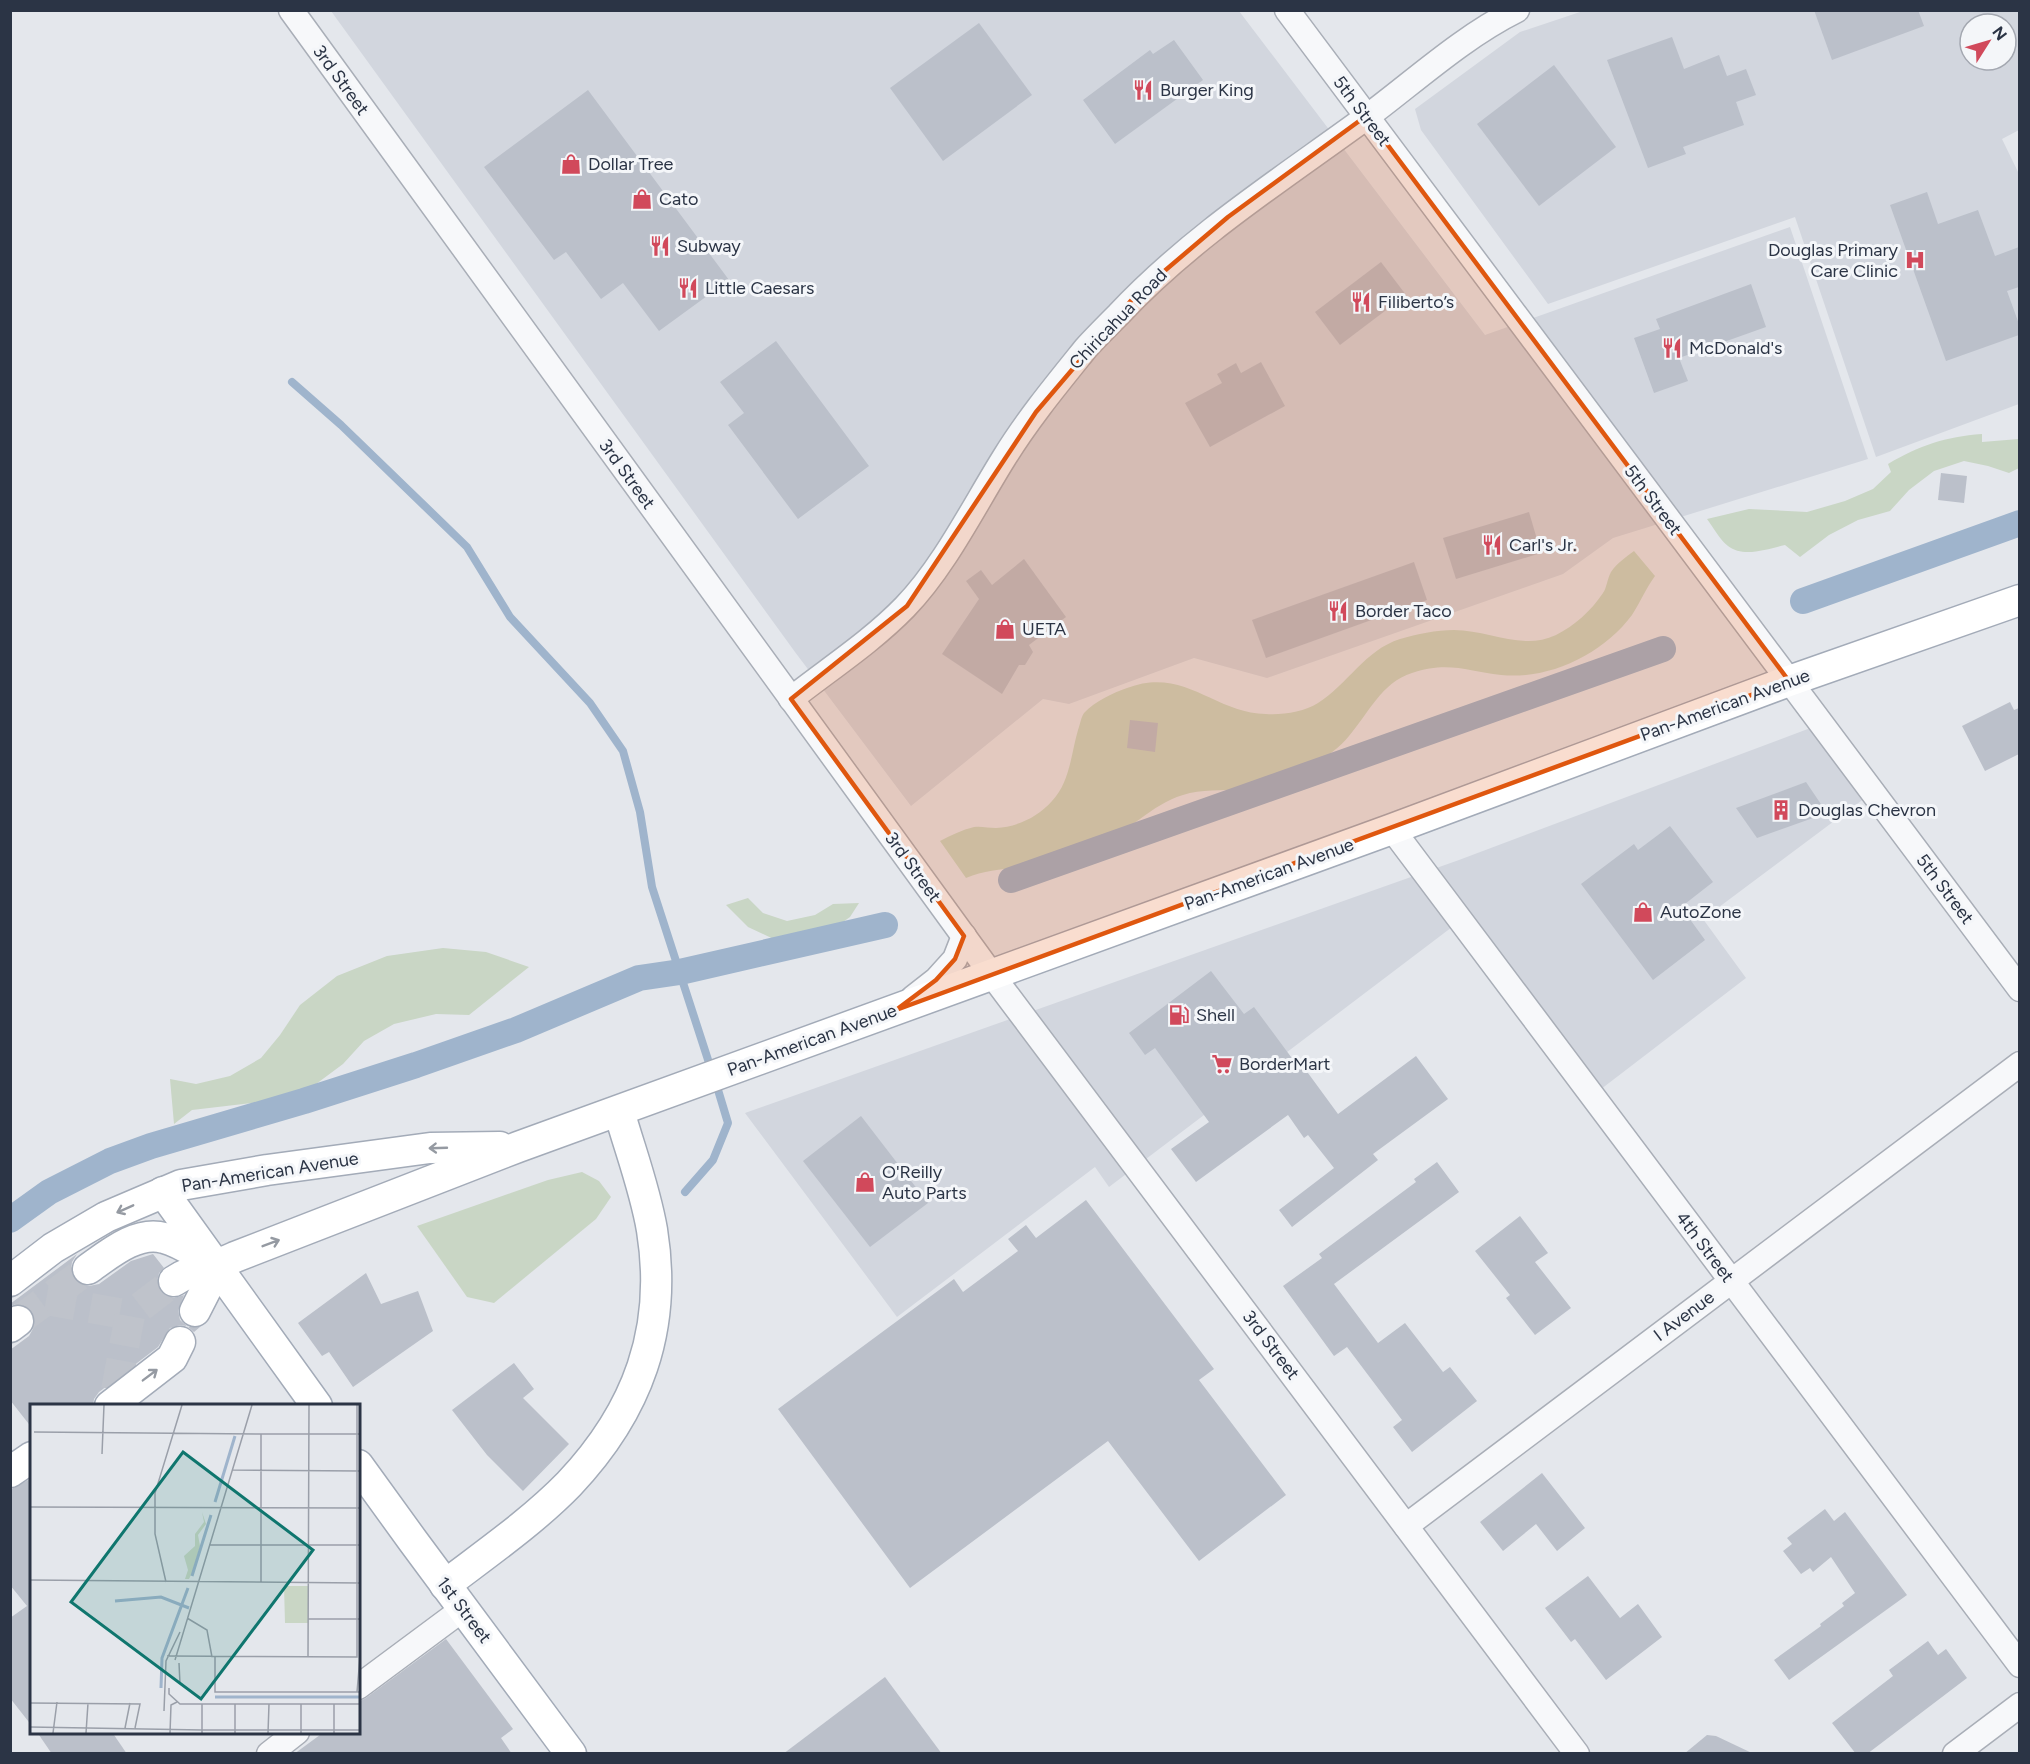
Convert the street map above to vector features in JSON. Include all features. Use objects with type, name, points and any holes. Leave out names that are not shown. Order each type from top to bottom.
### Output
[{"type":"main road","name":"Pan-American Avenue","points":[[174,1281],[187,1272],[218,1266],[235,1257],[518,1147],[1392,829],[1789,681],[2019,600]]},
{"type":"main road","points":[[445,1585],[514,1532],[569,1484],[614,1429],[644,1366],[651,1342],[656,1304],[649,1219],[618,1111]]},
{"type":"main road","name":"Pan-American Avenue","points":[[10,1281],[53,1248],[106,1217],[181,1185],[256,1172],[430,1148],[518,1147]]},
{"type":"main road","points":[[163,1192],[316,1404]]},
{"type":"main road","points":[[88,1269],[122,1246],[139,1239],[161,1237],[175,1242],[218,1266]]},
{"type":"main road","points":[[195,1311],[218,1266]]},
{"type":"main road","points":[[113,1399],[172,1358],[180,1342]]},
{"type":"main road","name":"1st Street","points":[[360,1468],[572,1754]]},
{"type":"street","name":"3rd Street","points":[[291,10],[992,975],[1577,1754]]},
{"type":"street","name":"5th Street","points":[[1287,10],[2019,989]]},
{"type":"street","name":"Chiricahua Road","points":[[790,699],[873,637],[907,606],[937,567],[1005,456],[1036,412],[1089,345],[1135,296],[1178,257],[1228,217],[1444,56],[1495,21],[1517,10]]},
{"type":"street","name":"4th Street","points":[[1392,829],[2019,1665]]},
{"type":"street","points":[[896,1010],[936,980],[955,960],[964,936]]},
{"type":"street","name":"I Avenue","points":[[1406,1526],[2019,1064]]},
{"type":"street","points":[[360,1685],[463,1608]]},
{"type":"street","points":[[1955,1754],[2019,1705]]},
{"type":"street","points":[[269,1754],[294,1734]]},
{"type":"highlighted area","points":[[1366,116],[1789,681],[896,1010],[936,980],[955,959],[964,936],[791,699],[907,606],[1036,412],[1135,296],[1228,217]]},
{"type":"shaded area","points":[[331,11],[1239,11],[1485,335],[1790,227],[1868,459],[1613,538],[1563,574],[1267,678],[1194,658],[1069,704],[1043,699],[911,806],[795,652]]},
{"type":"shaded area","name":"Douglas Primary Care Clinic","points":[[1583,11],[2019,11],[2019,130],[2002,139],[2019,174],[2019,404],[1876,457],[1795,217],[1548,304],[1421,130],[1415,109],[1520,32]]},
{"type":"shaded area","points":[[1821,724],[1873,792],[1703,919],[1746,978],[1592,1096],[1460,921],[1109,1187],[1095,1167],[897,1317],[745,1113],[1459,860]]},
{"type":"green space","points":[[1982,434],[1982,442],[2019,439],[2019,468],[2009,473],[1964,461],[1934,471],[1909,490],[1890,511],[1858,520],[1829,535],[1800,557],[1785,545],[1756,552],[1734,550],[1722,540],[1707,519],[1749,509],[1807,512],[1845,501],[1873,489],[1891,472],[1888,464],[1911,452],[1944,440]]},
{"type":"green space","points":[[1634,551],[1655,576],[1632,615],[1620,629],[1606,642],[1574,662],[1538,673],[1520,675],[1501,675],[1447,667],[1425,669],[1401,677],[1376,700],[1339,747],[1295,774],[1257,786],[1197,792],[1177,797],[1160,805],[1106,840],[1078,853],[1052,861],[990,871],[966,878],[940,841],[974,827],[996,828],[1019,823],[1046,807],[1063,785],[1083,715],[1093,705],[1116,692],[1147,683],[1165,683],[1182,686],[1247,712],[1273,714],[1300,711],[1318,703],[1339,687],[1377,651],[1400,639],[1454,630],[1531,641],[1556,635],[1576,623],[1588,612],[1604,591],[1613,569]]},
{"type":"green space","points":[[748,898],[763,913],[787,921],[815,915],[833,904],[859,903],[850,917],[823,936],[782,943],[748,927],[726,905]]},
{"type":"green space","points":[[443,948],[486,952],[529,967],[469,1015],[436,1014],[394,1024],[364,1041],[343,1064],[308,1090],[261,1102],[192,1110],[174,1124],[170,1079],[196,1084],[230,1076],[261,1058],[300,1005],[337,976],[387,956]]},
{"type":"green space","points":[[582,1172],[599,1181],[611,1197],[596,1219],[494,1303],[467,1297],[417,1226],[548,1180]]},
{"type":"building","points":[[1814,10],[1918,10],[1924,26],[1832,60]]},
{"type":"building","points":[[979,23],[1032,95],[943,161],[890,88]]},
{"type":"building","points":[[1672,37],[1684,69],[1719,55],[1727,76],[1746,69],[1756,95],[1736,102],[1744,125],[1683,147],[1686,154],[1648,168],[1607,60]]},
{"type":"building","name":"Burger King","points":[[1174,40],[1203,80],[1115,144],[1083,100],[1150,50],[1153,54]]},
{"type":"building","points":[[1554,65],[1616,147],[1539,206],[1477,124]]},
{"type":"building","points":[[588,90],[729,280],[659,331],[623,283],[601,299],[566,252],[554,260],[484,167]]},
{"type":"building","points":[[1927,192],[1938,224],[1978,210],[1995,256],[2019,247],[2019,287],[2007,291],[2019,324],[2019,335],[1946,361],[1890,205]]},
{"type":"building","points":[[1381,262],[1406,295],[1340,345],[1315,312]]},
{"type":"building","name":"McDonald's","points":[[1751,284],[1766,327],[1679,358],[1688,381],[1654,393],[1634,338],[1660,329],[1656,319]]},
{"type":"building","points":[[776,341],[869,466],[798,519],[728,425],[744,413],[720,382]]},
{"type":"building","points":[[1261,362],[1285,406],[1210,447],[1185,403],[1222,383],[1217,374],[1236,363],[1241,373]]},
{"type":"building","points":[[1941,473],[1967,476],[1964,503],[1938,500]]},
{"type":"building","name":"Carl's Jr.","points":[[1529,512],[1541,553],[1456,579],[1443,538]]},
{"type":"building","name":"UETA","points":[[1024,559],[1066,617],[1029,645],[1033,652],[1025,665],[1019,665],[1002,694],[942,654],[979,599],[966,581],[981,570],[992,585]]},
{"type":"building","points":[[1414,562],[1427,600],[1266,658],[1252,620]]},
{"type":"building","points":[[2010,702],[2014,710],[2019,708],[2019,754],[1985,771],[1962,726]]},
{"type":"building","points":[[1130,720],[1158,723],[1155,752],[1127,748]]},
{"type":"building","name":"Douglas Chevron","points":[[1806,782],[1827,813],[1757,838],[1736,808]]},
{"type":"building","name":"AutoZone","points":[[1670,826],[1713,882],[1681,907],[1705,940],[1653,980],[1581,884],[1634,844],[1638,850]]},
{"type":"building","points":[[1211,971],[1244,1014],[1254,1007],[1294,1061],[1297,1058],[1338,1114],[1416,1056],[1448,1099],[1373,1154],[1378,1160],[1292,1227],[1279,1210],[1334,1168],[1308,1135],[1304,1138],[1288,1115],[1196,1182],[1171,1149],[1209,1122],[1155,1048],[1145,1055],[1129,1033]]},
{"type":"building","name":"O'Reilly Auto Parts","points":[[861,1116],[928,1203],[870,1247],[803,1161]]},
{"type":"building","points":[[1437,1162],[1459,1192],[1334,1284],[1378,1343],[1405,1323],[1443,1372],[1450,1367],[1477,1401],[1412,1452],[1393,1427],[1402,1420],[1347,1347],[1334,1356],[1283,1286],[1322,1258],[1319,1254],[1416,1182],[1414,1179]]},
{"type":"building","points":[[1086,1200],[1214,1369],[1199,1380],[1286,1495],[1199,1561],[1108,1441],[910,1588],[778,1409],[954,1279],[963,1292],[1018,1251],[1008,1239],[1026,1225],[1036,1238]]},
{"type":"building","points":[[1520,1216],[1548,1253],[1535,1262],[1571,1308],[1535,1335],[1506,1298],[1510,1295],[1475,1251]]},
{"type":"building","points":[[77,1254],[72,1262],[71,1270],[74,1279],[80,1284],[89,1286],[99,1284],[131,1261],[153,1254],[164,1268],[159,1273],[157,1281],[160,1290],[165,1296],[174,1298],[184,1295],[178,1311],[180,1320],[187,1326],[180,1325],[170,1328],[158,1347],[99,1392],[93,1404],[30,1404],[30,1425],[10,1400],[10,1350],[29,1336],[34,1327],[35,1318],[25,1305],[10,1306]]},
{"type":"building","points":[[366,1273],[381,1304],[418,1291],[433,1331],[353,1387],[329,1352],[322,1356],[298,1323]]},
{"type":"building","points":[[188,1327],[200,1327],[194,1332]]},
{"type":"building","points":[[514,1363],[534,1389],[523,1398],[569,1444],[523,1491],[487,1455],[452,1410]]},
{"type":"building","points":[[1542,1473],[1585,1528],[1557,1551],[1536,1524],[1503,1551],[1480,1522]]},
{"type":"building","points":[[30,1479],[30,1723],[10,1698],[10,1618],[27,1606],[10,1585],[10,1490]]},
{"type":"building","points":[[1825,1509],[1834,1521],[1845,1512],[1907,1595],[1789,1680],[1774,1660],[1821,1626],[1820,1624],[1844,1606],[1842,1603],[1855,1593],[1831,1557],[1813,1572],[1810,1568],[1801,1574],[1783,1551],[1792,1544],[1787,1538]]},
{"type":"building","points":[[1588,1576],[1620,1618],[1638,1604],[1662,1637],[1606,1680],[1575,1639],[1571,1642],[1545,1608]]},
{"type":"building","points":[[446,1639],[513,1729],[501,1738],[512,1754],[294,1754],[321,1734],[360,1734],[360,1701]]},
{"type":"building","points":[[1928,1641],[1938,1655],[1946,1649],[1967,1678],[1867,1754],[1856,1754],[1832,1723],[1893,1676],[1889,1670]]},
{"type":"building","points":[[885,1677],[942,1754],[783,1754]]},
{"type":"building","points":[[38,1734],[113,1734],[127,1754],[52,1754]]},
{"type":"building","points":[[1707,1735],[1716,1736],[1754,1754],[1684,1754]]},
{"type":"waterway","points":[[292,382],[341,425],[467,547],[510,617],[590,703],[623,751],[640,812],[652,887],[711,1069]]},
{"type":"waterway","points":[[1803,601],[2020,523]]},
{"type":"waterway","points":[[1011,880],[1663,649]]},
{"type":"waterway","points":[[10,1220],[49,1192],[110,1161],[151,1146],[416,1065],[516,1030],[639,978],[680,972],[885,925]]},
{"type":"waterway","points":[[685,1192],[713,1160],[728,1123],[715,1080]]},
{"type":"tunnel","points":[[18,1321],[88,1269]]},
{"type":"tunnel","points":[[116,1390],[130,1315],[174,1281]]},
{"type":"tunnel","points":[[46,1300],[130,1315]]},
{"type":"place","name":"Burger King","points":[[1143,90]]},
{"type":"place","name":"Dollar Tree","points":[[571,164]]},
{"type":"place","name":"Cato","points":[[642,199]]},
{"type":"place","name":"Subway","points":[[660,246]]},
{"type":"place","name":"Douglas Primary Care Clinic","points":[[1915,260]]},
{"type":"place","name":"Little Caesars","points":[[688,288]]},
{"type":"place","name":"Filiberto’s","points":[[1361,302]]},
{"type":"place","name":"McDonald's","points":[[1672,348]]},
{"type":"place","name":"Carl's Jr.","points":[[1492,545]]},
{"type":"place","name":"Border Taco","points":[[1338,611]]},
{"type":"place","name":"UETA","points":[[1005,629]]},
{"type":"place","name":"Douglas Chevron","points":[[1781,810]]},
{"type":"place","name":"AutoZone","points":[[1643,912]]},
{"type":"place","name":"Shell","points":[[1179,1015]]},
{"type":"place","name":"BorderMart","points":[[1222,1064]]},
{"type":"place","name":"O'Reilly Auto Parts","points":[[865,1182]]}]
